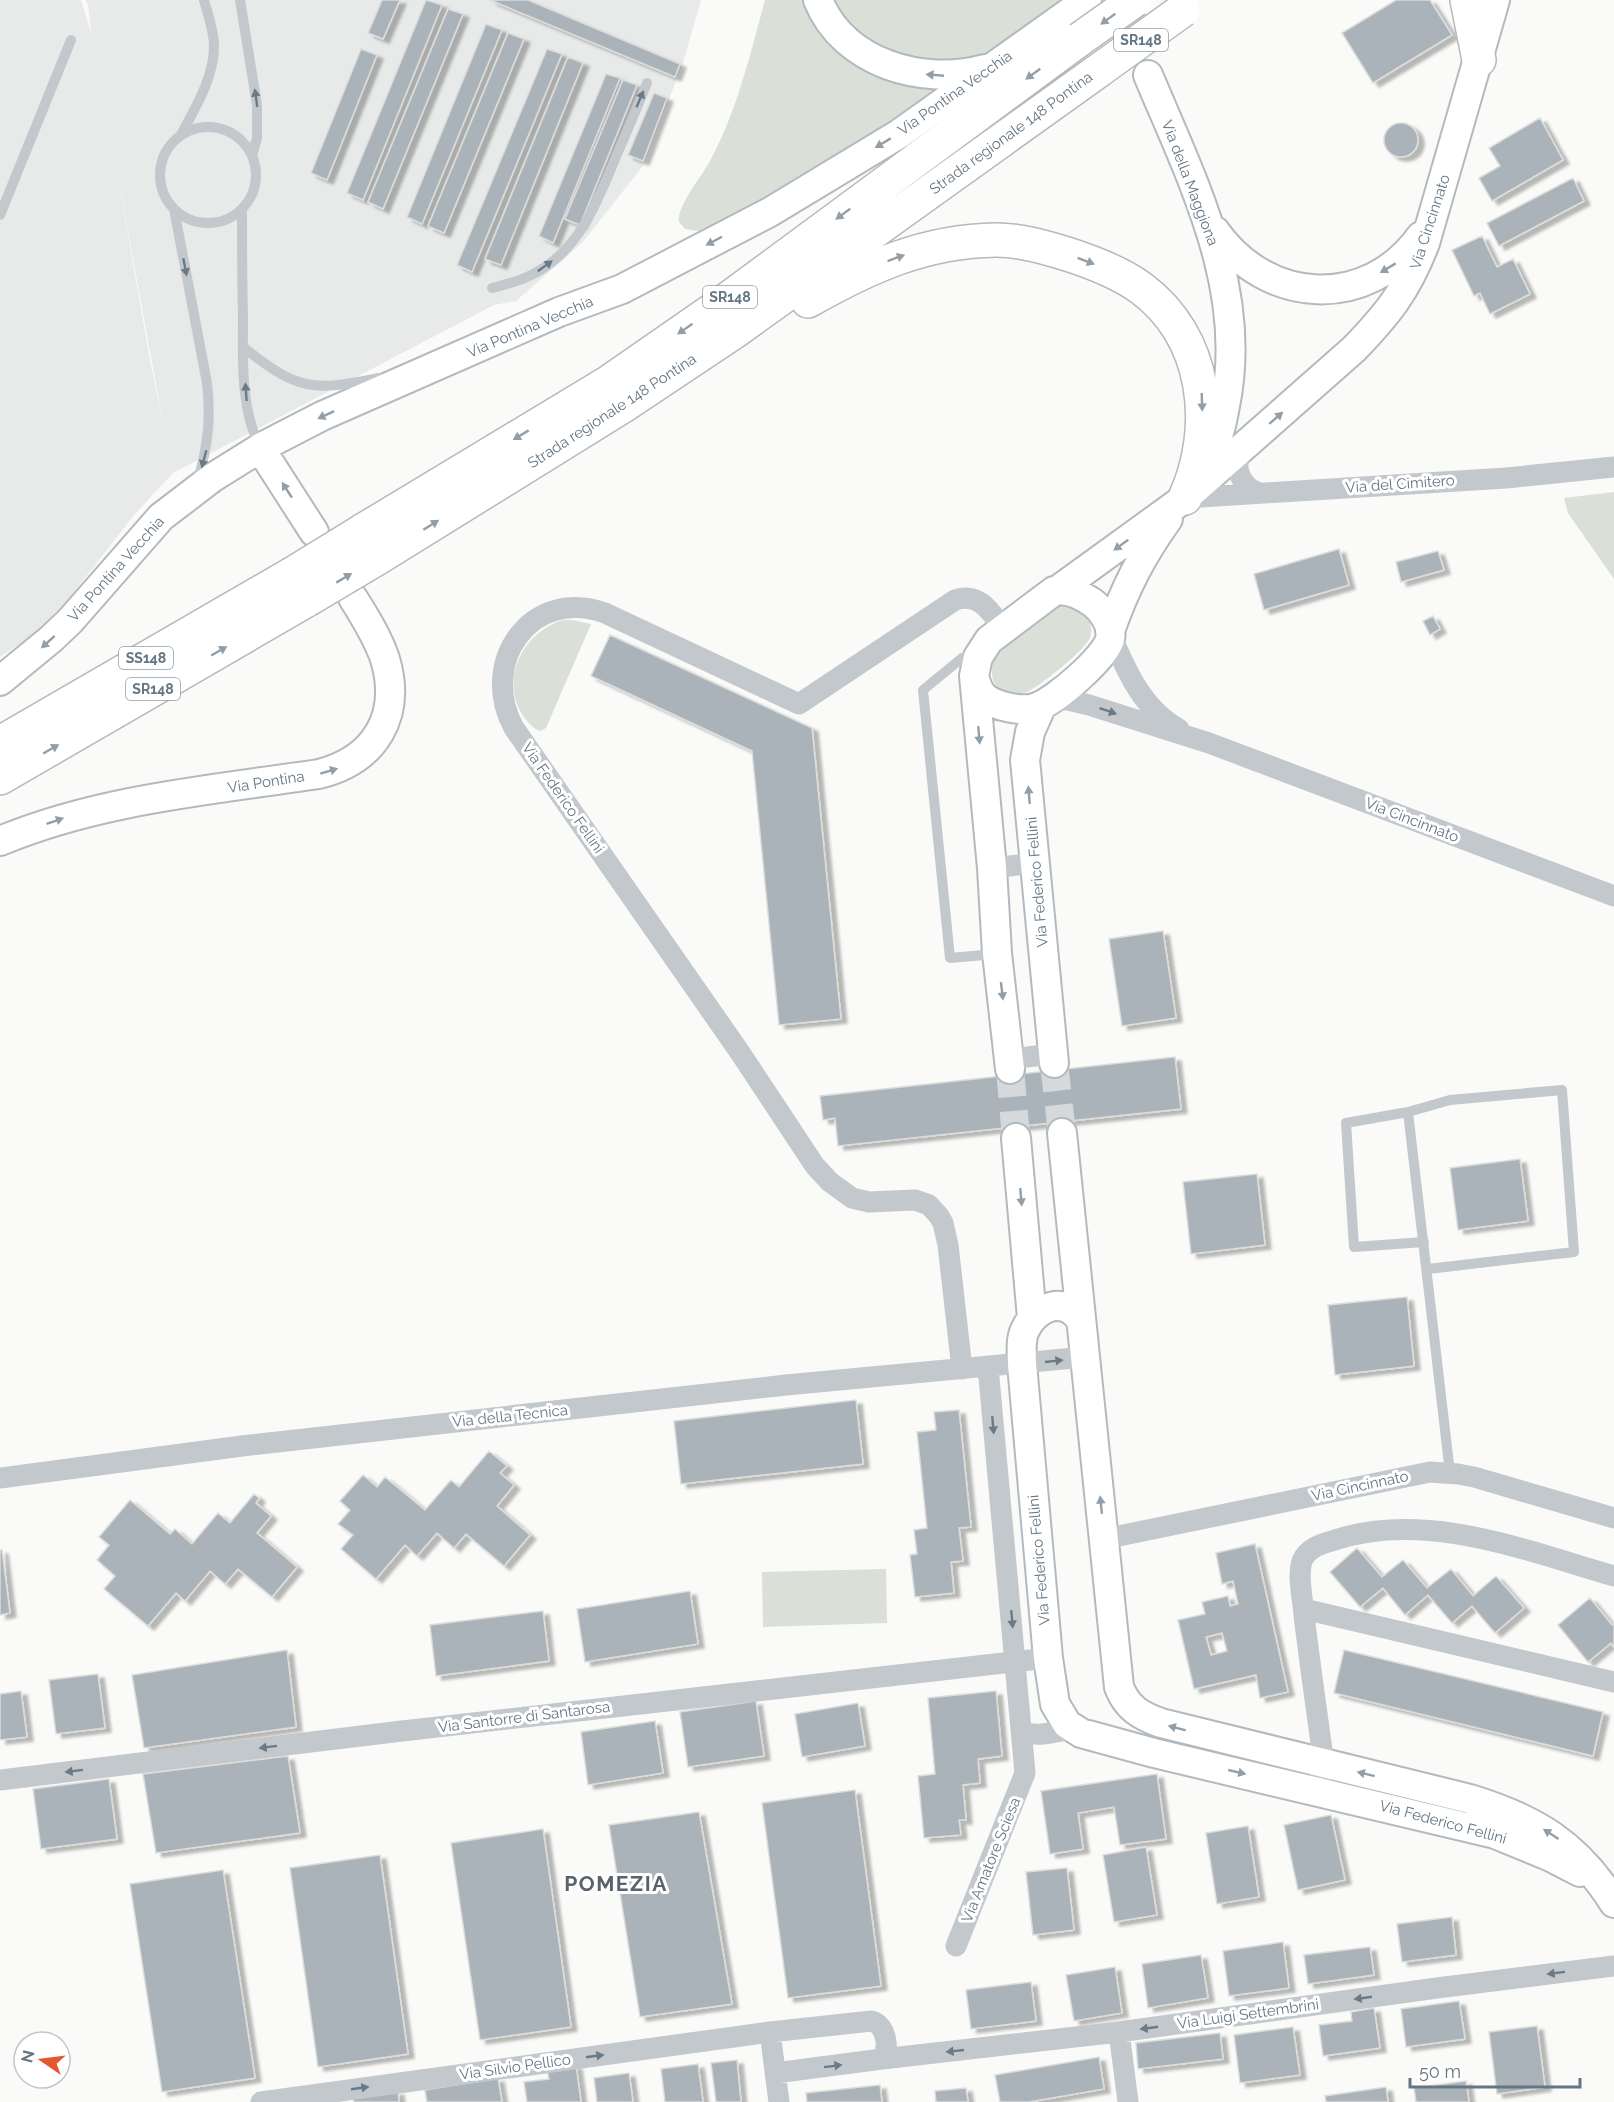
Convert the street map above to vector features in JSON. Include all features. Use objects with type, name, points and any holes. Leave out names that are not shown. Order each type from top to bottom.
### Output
[{"type":"highway","name":"Strada regionale 148 Pontina","points":[[372,544],[743,288],[1078,17],[1135,0]]},
{"type":"highway","points":[[1467,0],[1479,60]]},
{"type":"highway","name":"Strada regionale 148 Pontina","points":[[0,778],[299,587],[623,405],[763,312],[1190,5]]},
{"type":"highway","points":[[623,405],[837,285],[883,262],[936,247],[988,240],[1019,242],[1077,257],[1122,276],[1143,290],[1165,311],[1178,329],[1196,363],[1203,397],[1199,458],[1185,498]]},
{"type":"highway","name":"SS148","points":[[0,742],[299,587]]},
{"type":"street","points":[[818,0],[832,25],[845,39],[874,58],[897,68],[911,72],[949,76],[993,67]]},
{"type":"street","name":"Via Cincinnato","points":[[1058,590],[1185,498],[1354,349],[1393,306],[1414,270],[1436,207],[1495,0]]},
{"type":"street","name":"Via Pontina Vecchia","points":[[0,681],[51,639],[88,601],[147,531],[196,488],[260,448],[322,416],[433,367],[559,312],[622,289],[770,212],[899,134],[993,67],[1078,17]]},
{"type":"street","name":"Via della Maggiona","points":[[1148,75],[1207,220],[1227,293],[1230,324],[1230,371],[1227,400],[1216,444],[1206,468],[1185,498]]},
{"type":"street","points":[[1207,220],[1230,249],[1253,270],[1279,283],[1295,287],[1325,289],[1341,288],[1364,281],[1397,263],[1417,242],[1436,207]]},
{"type":"street","points":[[260,448],[314,532]]},
{"type":"street","points":[[1240,450],[1238,464],[1240,477],[1249,489],[1258,493]]},
{"type":"street","name":"Via del Cimitero","points":[[1185,498],[1506,477],[1614,467]]},
{"type":"street","name":"Via Cincinnato","points":[[1185,498],[1136,567],[1122,597],[1110,633],[1130,675],[1152,708],[1166,721],[1209,743]]},
{"type":"street","points":[[976,667],[982,694],[994,702],[1028,709],[1047,702],[1106,649],[1110,633],[1105,616],[1094,604],[1076,594],[1058,590],[989,640],[976,667],[997,953],[1009,1064],[1054,1058]]},
{"type":"street","name":"Via Pontina","points":[[0,841],[84,812],[153,799],[319,774],[355,759],[371,746],[382,729],[389,709],[390,695],[384,657],[372,630],[353,598]]},
{"type":"street","name":"Via Federico Fellini","points":[[962,1369],[948,1245],[939,1216],[929,1205],[915,1200],[870,1202],[852,1198],[830,1182],[815,1166],[741,1054],[514,728],[504,706],[501,682],[507,654],[520,631],[534,620],[550,613],[572,608],[586,608],[605,613],[799,704],[949,602],[964,598],[980,601],[1004,628]]},
{"type":"street","name":"Via Cincinnato","points":[[1047,702],[1068,700],[1089,705],[1209,743],[1614,896]]},
{"type":"street","name":"Via Federico Fellini","points":[[1047,702],[1030,732],[1026,752],[1054,1058]]},
{"type":"street","points":[[992,868],[1035,863]]},
{"type":"street","name":"Via Federico Fellini","points":[[1062,1133],[1119,1687],[1131,1708],[1147,1718],[1218,1738],[1320,1777]]},
{"type":"street","name":"Via Federico Fellini","points":[[1016,1138],[1032,1318],[1023,1334],[1022,1364],[1048,1658],[1054,1704],[1062,1719],[1077,1731],[1154,1753],[1470,1799],[1514,1814],[1548,1832],[1565,1844],[1587,1866],[1610,1897]]},
{"type":"street","points":[[1032,1318],[1042,1309],[1059,1306],[1073,1310],[1081,1321]]},
{"type":"street","name":"Via della Tecnica","points":[[0,1478],[253,1445],[786,1385],[1085,1357]]},
{"type":"street","points":[[988,1367],[1021,1730],[1036,1734],[1095,1732],[1110,1721],[1116,1710],[1119,1687]]},
{"type":"street","name":"Via Cincinnato","points":[[1104,1539],[1430,1472],[1484,1479],[1614,1518]]},
{"type":"street","points":[[1320,1777],[1301,1567],[1309,1551],[1314,1547],[1353,1534],[1382,1530],[1431,1531],[1476,1537],[1614,1576]]},
{"type":"street","points":[[1304,1609],[1614,1682]]},
{"type":"street","name":"Via Santorre di Santarosa","points":[[0,1780],[326,1740],[1048,1658]]},
{"type":"street","name":"Via Amatore Sciesa","points":[[956,1946],[1025,1773],[1021,1730]]},
{"type":"street","name":"Via Luigi Settembrini","points":[[775,2073],[1119,2032],[1614,1966]]},
{"type":"street","name":"Via Silvio Pellico","points":[[261,2102],[770,2032],[872,2021],[879,2024],[884,2034],[886,2053],[882,2059]]},
{"type":"street","points":[[770,2032],[779,2102]]},
{"type":"street","points":[[1119,2032],[1128,2102]]},
{"type":"lane","points":[[181,135],[207,81],[214,54],[214,40],[204,0]]},
{"type":"lane","points":[[240,0],[257,105],[258,138],[252,156]]},
{"type":"lane","points":[[0,215],[71,40]]},
{"type":"lane","points":[[492,288],[525,278],[543,269],[563,252],[582,230],[595,207],[647,83]]},
{"type":"lane","points":[[207,126],[221,128],[245,144],[252,156],[256,175],[254,188],[242,209],[232,217],[208,223],[195,222],[174,209],[162,191],[160,170],[166,150],[181,135],[193,129],[207,126]]},
{"type":"lane","points":[[174,209],[210,407],[208,440],[196,488]]},
{"type":"lane","points":[[242,209],[243,347],[250,424],[260,448]]},
{"type":"lane","points":[[243,347],[278,374],[306,385],[335,386],[433,367]]},
{"type":"lane","points":[[976,667],[962,658],[923,690],[950,958],[997,953]]},
{"type":"lane","points":[[1424,1242],[1353,1247],[1346,1123],[1408,1112],[1449,1100],[1562,1090],[1574,1252],[1428,1269]]},
{"type":"lane","points":[[1408,1112],[1450,1473]]},
{"type":"shaded area","points":[[0,0],[81,0],[91,33],[88,5],[85,0],[701,0],[683,63],[643,166],[582,243],[516,301],[494,305],[173,473],[134,515],[67,601],[31,637],[0,657]],"holes":[[[116,166],[164,428],[150,360]]]},
{"type":"shaded area","points":[[765,0],[805,0],[937,85],[941,91],[819,168],[707,228],[698,231],[685,229],[679,222],[681,208],[720,142],[742,82]]},
{"type":"shaded area","points":[[828,0],[1063,0],[990,55],[930,65],[865,43]]},
{"type":"shaded area","points":[[1614,492],[1614,579],[1568,513],[1564,498]]},
{"type":"shaded area","points":[[1064,601],[1088,615],[1091,632],[1086,644],[1059,670],[1028,692],[1016,695],[999,691],[993,680],[994,661],[1015,638]]},
{"type":"shaded area","points":[[563,620],[591,624],[546,728],[540,731],[523,716],[516,702],[515,673],[526,646],[536,635]]},
{"type":"shaded area","points":[[886,1569],[887,1623],[763,1627],[762,1572]]},
{"type":"building","points":[[382,0],[400,0],[383,39],[368,33]]},
{"type":"building","points":[[426,0],[442,5],[363,200],[347,193]]},
{"type":"building","points":[[490,0],[528,0],[680,64],[675,77]]},
{"type":"building","points":[[1396,0],[1430,0],[1452,35],[1373,83],[1342,33]]},
{"type":"building","points":[[448,9],[463,14],[383,209],[368,202]]},
{"type":"building","points":[[486,24],[502,30],[422,224],[407,217]]},
{"type":"building","points":[[508,33],[524,39],[444,233],[428,226]]},
{"type":"building","points":[[361,49],[377,55],[327,180],[311,173]]},
{"type":"building","points":[[547,49],[562,54],[472,272],[457,265]]},
{"type":"building","points":[[568,57],[583,63],[501,265],[485,259]]},
{"type":"building","points":[[606,74],[620,78],[553,243],[539,236]]},
{"type":"building","points":[[623,80],[637,85],[580,225],[565,219]]},
{"type":"building","points":[[654,93],[667,98],[643,161],[628,155]]},
{"type":"building","points":[[1540,118],[1563,160],[1492,201],[1479,178],[1500,166],[1489,148]]},
{"type":"building","points":[[1401,123],[1413,128],[1418,140],[1413,152],[1401,157],[1389,152],[1384,140],[1389,128]]},
{"type":"building","points":[[1573,178],[1584,201],[1499,246],[1487,223]]},
{"type":"building","points":[[1482,236],[1497,267],[1513,259],[1530,294],[1490,314],[1480,293],[1474,296],[1452,250]]},
{"type":"building","points":[[1339,549],[1349,585],[1264,610],[1254,574]]},
{"type":"building","points":[[1438,551],[1444,570],[1401,582],[1396,562]]},
{"type":"building","points":[[1433,616],[1440,629],[1430,635],[1423,621]]},
{"type":"building","points":[[610,635],[812,728],[841,1019],[779,1025],[752,751],[591,676]]},
{"type":"building","points":[[1163,931],[1176,1018],[1122,1026],[1109,939]]},
{"type":"building","points":[[1175,1057],[1181,1109],[838,1146],[835,1118],[823,1120],[820,1096]]},
{"type":"building","points":[[1520,1159],[1528,1221],[1458,1230],[1450,1168]]},
{"type":"building","points":[[1257,1174],[1265,1245],[1191,1254],[1183,1182]]},
{"type":"building","points":[[1407,1297],[1414,1366],[1335,1375],[1328,1305]]},
{"type":"building","points":[[856,1400],[863,1464],[681,1484],[674,1421]]},
{"type":"building","points":[[959,1410],[971,1527],[959,1528],[963,1561],[951,1562],[954,1593],[915,1597],[910,1555],[917,1554],[914,1530],[927,1528],[917,1432],[936,1430],[934,1412]]},
{"type":"building","points":[[489,1451],[507,1466],[500,1473],[514,1485],[497,1506],[530,1535],[504,1566],[466,1534],[454,1548],[437,1533],[417,1556],[405,1545],[376,1579],[341,1549],[353,1535],[338,1524],[350,1510],[340,1501],[363,1475],[377,1487],[385,1477],[425,1510],[451,1480],[459,1487]]},
{"type":"building","points":[[254,1494],[259,1498],[256,1503],[271,1516],[257,1533],[297,1567],[272,1597],[238,1569],[225,1584],[210,1571],[185,1601],[176,1593],[148,1626],[104,1589],[115,1576],[97,1560],[109,1545],[99,1537],[130,1500],[170,1534],[175,1529],[192,1544],[218,1513],[230,1523]]},
{"type":"building","points":[[1255,1544],[1288,1692],[1260,1698],[1256,1675],[1194,1689],[1178,1620],[1205,1614],[1202,1602],[1228,1596],[1230,1606],[1238,1604],[1233,1581],[1222,1584],[1216,1553]],"holes":[[[1222,1633],[1227,1651],[1211,1655],[1206,1637]]]},
{"type":"building","points":[[1357,1548],[1382,1577],[1403,1560],[1427,1588],[1451,1569],[1473,1596],[1496,1576],[1524,1608],[1495,1633],[1472,1606],[1452,1623],[1428,1595],[1405,1615],[1383,1588],[1360,1607],[1330,1572]]},
{"type":"building","points":[[0,1550],[2,1550],[10,1613],[0,1615]]},
{"type":"building","points":[[690,1591],[698,1644],[585,1662],[577,1609]]},
{"type":"building","points":[[1590,1598],[1612,1625],[1614,1623],[1614,1647],[1611,1643],[1588,1662],[1558,1625]]},
{"type":"building","points":[[543,1611],[549,1661],[436,1676],[430,1625]]},
{"type":"building","points":[[287,1650],[296,1727],[144,1748],[132,1675]]},
{"type":"building","points":[[1344,1650],[1603,1712],[1593,1756],[1334,1693]]},
{"type":"building","points":[[98,1674],[105,1728],[56,1734],[49,1680]]},
{"type":"building","points":[[21,1691],[27,1737],[0,1740],[0,1694]]},
{"type":"building","points":[[996,1691],[1002,1756],[978,1759],[980,1783],[963,1785],[966,1820],[959,1820],[961,1835],[924,1838],[918,1776],[935,1774],[928,1698]]},
{"type":"building","points":[[756,1701],[764,1756],[688,1767],[680,1712]]},
{"type":"building","points":[[858,1703],[865,1746],[802,1757],[795,1714]]},
{"type":"building","points":[[655,1721],[663,1773],[588,1785],[581,1732]]},
{"type":"building","points":[[288,1756],[300,1833],[156,1853],[143,1774]]},
{"type":"building","points":[[1157,1774],[1166,1839],[1120,1845],[1114,1807],[1078,1813],[1083,1849],[1050,1854],[1041,1791]]},
{"type":"building","points":[[109,1779],[117,1839],[41,1849],[33,1789]]},
{"type":"building","points":[[855,1790],[881,1986],[788,1998],[762,1803]]},
{"type":"building","points":[[699,1812],[732,2004],[640,2017],[609,1825]]},
{"type":"building","points":[[1331,1815],[1345,1880],[1298,1890],[1284,1825]]},
{"type":"building","points":[[1248,1826],[1259,1897],[1217,1904],[1206,1833]]},
{"type":"building","points":[[543,1829],[571,2027],[480,2040],[451,1843]]},
{"type":"building","points":[[1146,1847],[1157,1915],[1114,1922],[1103,1855]]},
{"type":"building","points":[[380,1855],[408,2054],[318,2067],[290,1868]]},
{"type":"building","points":[[1067,1868],[1074,1930],[1033,1935],[1026,1872]]},
{"type":"building","points":[[223,1870],[255,2078],[162,2092],[130,1884]]},
{"type":"building","points":[[1452,1917],[1456,1955],[1402,1962],[1397,1924]]},
{"type":"building","points":[[1283,1942],[1289,1988],[1229,1996],[1223,1951]]},
{"type":"building","points":[[1370,1947],[1374,1975],[1308,1984],[1304,1955]]},
{"type":"building","points":[[1201,1955],[1208,1998],[1148,2008],[1142,1964]]},
{"type":"building","points":[[1115,1967],[1122,2013],[1074,2021],[1066,1975]]},
{"type":"building","points":[[1031,1982],[1036,2021],[971,2029],[966,1990]]},
{"type":"building","points":[[1459,2001],[1465,2039],[1406,2047],[1401,2009]]},
{"type":"building","points":[[1374,2008],[1380,2048],[1323,2056],[1319,2025],[1352,2021],[1351,2012]]},
{"type":"building","points":[[1537,2026],[1545,2087],[1497,2094],[1489,2032]]},
{"type":"building","points":[[1293,2027],[1300,2075],[1240,2083],[1234,2035]]},
{"type":"building","points":[[1220,2033],[1223,2059],[1138,2069],[1136,2043]]},
{"type":"building","points":[[1099,2057],[1104,2089],[1029,2102],[1000,2102],[995,2075]]},
{"type":"building","points":[[737,2060],[741,2102],[716,2102],[711,2063]]},
{"type":"building","points":[[698,2064],[703,2102],[665,2102],[661,2069]]},
{"type":"building","points":[[576,2065],[581,2102],[527,2102],[524,2082],[549,2079],[547,2069]]},
{"type":"building","points":[[629,2073],[633,2102],[597,2102],[594,2078]]},
{"type":"building","points":[[498,2078],[502,2102],[427,2102],[425,2090]]},
{"type":"building","points":[[1466,2081],[1469,2102],[1416,2102],[1414,2088]]},
{"type":"building","points":[[880,2085],[882,2102],[807,2102],[806,2093]]},
{"type":"building","points":[[1386,2087],[1388,2102],[1326,2102],[1325,2096]]},
{"type":"building","points":[[966,2088],[968,2102],[936,2102],[935,2091]]},
{"type":"building","points":[[398,2091],[399,2102],[354,2102],[353,2098]]},
{"type":"tunnel","points":[[1054,1063],[1062,1133]]},
{"type":"tunnel","points":[[1010,1069],[1016,1138]]},
{"type":"district","name":"POMEZIA","points":[[616,1884]]}]
